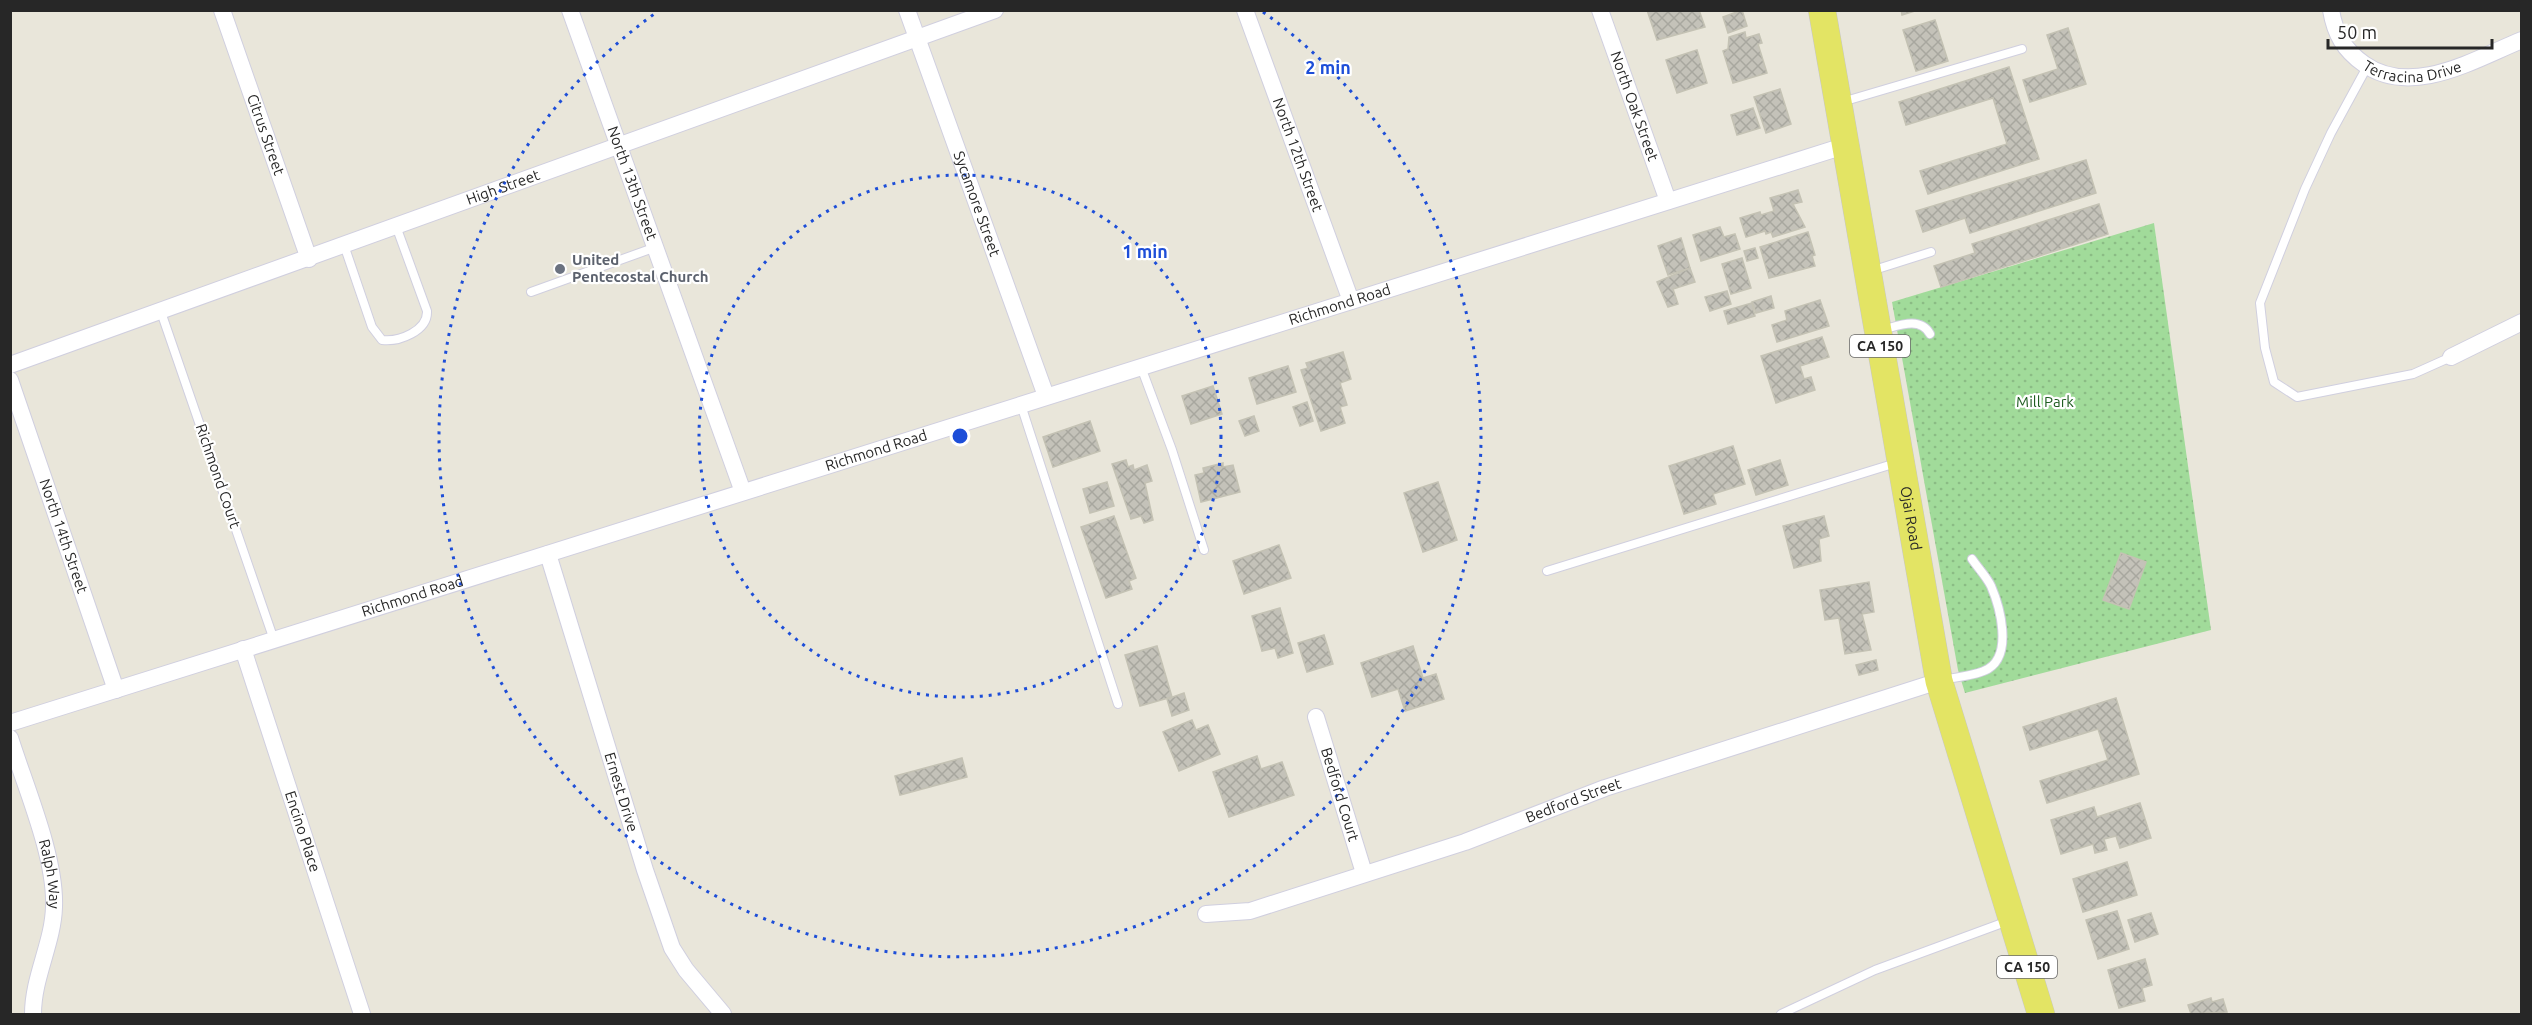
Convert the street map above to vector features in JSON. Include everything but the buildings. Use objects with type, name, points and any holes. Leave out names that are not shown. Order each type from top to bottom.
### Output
[{"type":"main road","name":"Ojai Road","points":[[1822,10],[1939,681],[2042,1014]]},
{"type":"street","name":"Citrus Street","points":[[222,10],[309,259]]},
{"type":"street","name":"North 13th Street","points":[[570,10],[657,247],[743,492]]},
{"type":"street","name":"Sycamore Street","points":[[907,10],[1046,396]]},
{"type":"street","name":"High Street","points":[[10,365],[995,10]]},
{"type":"street","name":"North 12th Street","points":[[1245,10],[1351,301]]},
{"type":"street","name":"North Oak Street","points":[[1600,10],[1668,201]]},
{"type":"street","name":"Terracina Drive","points":[[2331,10],[2338,37],[2354,57],[2367,67],[2392,76],[2420,77],[2522,40]]},
{"type":"street","name":"Richmond Road","points":[[10,723],[1844,146]]},
{"type":"street","points":[[2451,357],[2522,322]]},
{"type":"street","name":"North 14th Street","points":[[10,381],[116,690]]},
{"type":"street","name":"Ernest Drive","points":[[548,554],[668,938],[686,970],[723,1014]]},
{"type":"street","name":"Encino Place","points":[[243,649],[362,1014]]},
{"type":"street","name":"Bedford Street","points":[[1206,914],[1250,910],[1465,842],[1614,784],[1939,681]]},
{"type":"street","name":"Bedford Court","points":[[1316,717],[1364,873]]},
{"type":"street","name":"Ralph Way","points":[[10,738],[49,861],[54,886],[54,909],[35,985],[33,1014]]},
{"type":"lane","points":[[1838,103],[2022,49]]},
{"type":"lane","points":[[2367,67],[2305,189],[2260,303],[2265,348],[2274,382],[2297,397],[2413,374],[2451,357]]},
{"type":"lane","points":[[344,245],[372,327],[382,340],[390,341],[422,328],[428,320],[427,311],[396,226]]},
{"type":"lane","points":[[531,292],[657,247]]},
{"type":"lane","points":[[1868,272],[1931,252]]},
{"type":"lane","name":"Richmond Court","points":[[161,312],[274,640]]},
{"type":"lane","points":[[1878,331],[1913,323],[1922,325],[1930,334]]},
{"type":"lane","points":[[1141,367],[1172,450],[1204,550]]},
{"type":"lane","points":[[1021,405],[1118,705]]},
{"type":"lane","points":[[1547,571],[1900,462]]},
{"type":"lane","points":[[1939,681],[1988,669],[1998,658],[2002,643],[1996,601],[1990,583],[1972,559]]},
{"type":"lane","points":[[1781,1014],[1875,970],[2012,920]]},
{"type":"green space","name":"Mill Park","points":[[2154,223],[2211,630],[1965,693],[1958,670],[1892,302]]},
{"type":"place","name":"United Pentecostal Church","points":[[560,269]]}]
